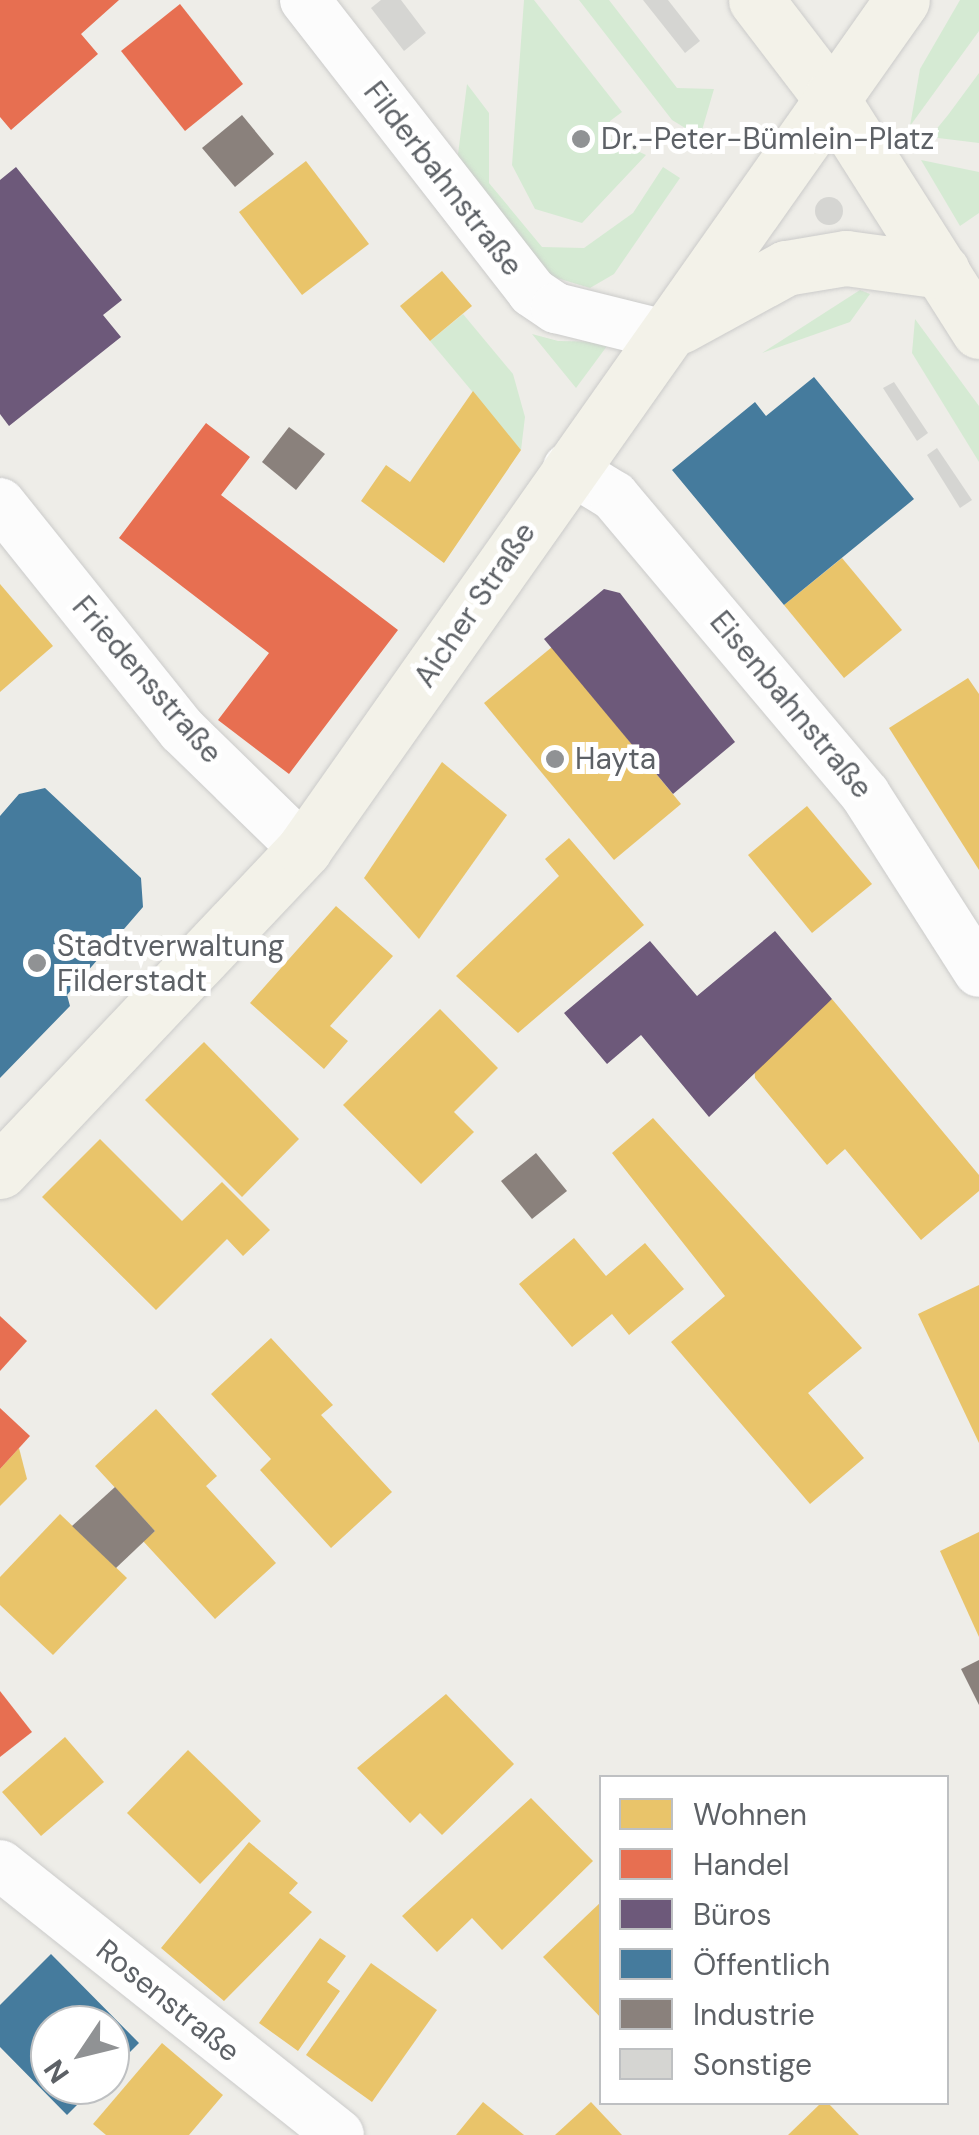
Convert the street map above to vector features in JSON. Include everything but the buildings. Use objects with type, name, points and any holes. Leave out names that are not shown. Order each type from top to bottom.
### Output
[{"type":"main road","points":[[756,0],[832,98],[979,332]]},
{"type":"main road","name":"Aicher Straße","points":[[0,1171],[304,848],[568,468],[902,0]]},
{"type":"main road","points":[[665,335],[786,268],[846,258],[942,271]]},
{"type":"street","name":"Filderbahnstraße","points":[[304,0],[532,292],[556,308],[665,335]]},
{"type":"street","name":"Eisenbahnstraße","points":[[568,468],[614,496],[865,794],[979,972]]},
{"type":"street","name":"Friedensstraße","points":[[0,504],[182,730],[304,848]]},
{"type":"street","name":"Rosenstraße","points":[[0,1865],[339,2135]]},
{"type":"green space","points":[[524,0],[534,0],[622,112],[610,121],[611,139],[646,155],[582,223],[535,209],[512,165]]},
{"type":"green space","points":[[579,0],[609,0],[677,88],[714,89],[700,137],[672,120]]},
{"type":"green space","points":[[960,0],[979,0],[979,31],[910,126],[920,69]]},
{"type":"green space","points":[[979,73],[979,143],[930,137],[948,115]]},
{"type":"green space","points":[[467,84],[489,113],[489,183],[542,247],[584,248],[633,213],[663,167],[680,178],[614,274],[590,288],[547,275],[457,162]]},
{"type":"green space","points":[[921,160],[979,172],[979,213],[960,226]]},
{"type":"green space","points":[[860,290],[870,294],[850,322],[762,353]]},
{"type":"green space","points":[[463,314],[513,374],[525,417],[521,450],[430,341]]},
{"type":"green space","points":[[915,319],[979,406],[979,462],[912,353]]},
{"type":"green space","points":[[532,334],[558,341],[610,342],[576,388]]},
{"type":"place","name":"Dr.-Peter-Bümlein-Platz","points":[[581,139]]},
{"type":"place","name":"Hayta","points":[[555,759]]},
{"type":"place","name":"Stadtverwaltung Filderstadt","points":[[37,963]]}]
